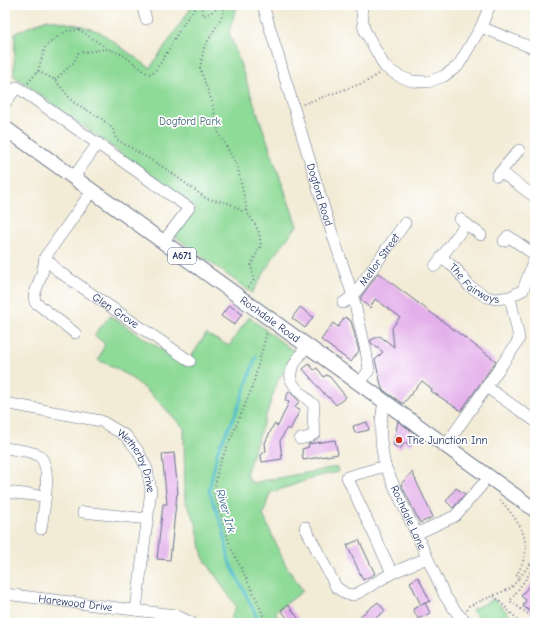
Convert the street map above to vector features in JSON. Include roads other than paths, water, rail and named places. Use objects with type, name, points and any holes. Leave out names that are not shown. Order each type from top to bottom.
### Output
[{"type":"main road","name":"Rochdale Road","points":[[7,133],[74,177],[535,510]]},
{"type":"street","points":[[142,5],[146,19]]},
{"type":"street","name":"Dogford Road","points":[[263,5],[327,218],[348,300],[366,351],[369,370],[360,383]]},
{"type":"street","points":[[361,5],[364,30],[386,68],[399,76],[412,81],[428,82],[444,76],[458,66],[482,27],[490,5]]},
{"type":"street","points":[[482,27],[535,49]]},
{"type":"street","points":[[5,103],[19,88],[189,208],[163,242]]},
{"type":"street","points":[[74,177],[98,143]]},
{"type":"street","points":[[519,150],[499,174],[535,197]]},
{"type":"street","points":[[75,333],[35,302],[34,296],[43,270],[45,257],[92,191]]},
{"type":"street","name":"The Fairways","points":[[481,235],[463,222],[449,248],[438,262],[456,269],[469,286],[487,298],[496,299],[518,294],[526,285],[535,256]]},
{"type":"street","name":"Mellor Street","points":[[348,300],[405,223]]},
{"type":"street","points":[[504,241],[508,236],[535,256]]},
{"type":"street","name":"Glen Grove","points":[[45,257],[58,271],[190,361]]},
{"type":"street","name":"The Fairways","points":[[446,445],[488,388],[519,338],[510,297]]},
{"type":"street","points":[[300,440],[309,437],[315,432],[313,422],[314,405],[299,392],[290,379],[290,370],[307,345]]},
{"type":"street","points":[[488,388],[535,421]]},
{"type":"street","name":"Rochdale Lane","points":[[384,402],[379,425],[380,443],[385,466],[445,596],[466,620]]},
{"type":"street","name":"Wetherby Drive","points":[[5,403],[91,418],[110,425],[126,436],[138,451],[147,469],[151,490],[136,610]]},
{"type":"street","points":[[5,448],[34,453],[43,460],[47,470],[41,529]]},
{"type":"street","points":[[385,466],[347,477],[392,573]]},
{"type":"street","points":[[416,534],[455,516],[482,485]]},
{"type":"street","points":[[5,492],[44,496]]},
{"type":"street","points":[[83,512],[148,519]]},
{"type":"street","points":[[305,526],[336,587],[346,594],[353,595],[360,592],[392,573],[427,558]]},
{"type":"street","name":"Harewood Drive","points":[[5,594],[175,615],[192,623]]},
{"type":"waterway","name":"River Irk","points":[[256,357],[236,413],[218,449],[209,491],[223,528],[229,561],[260,623]]},
{"type":"place","name":"The Junction Inn","points":[[399,440]]},
{"type":"park label","name":"Dogford Park","points":[[190,121]]}]
